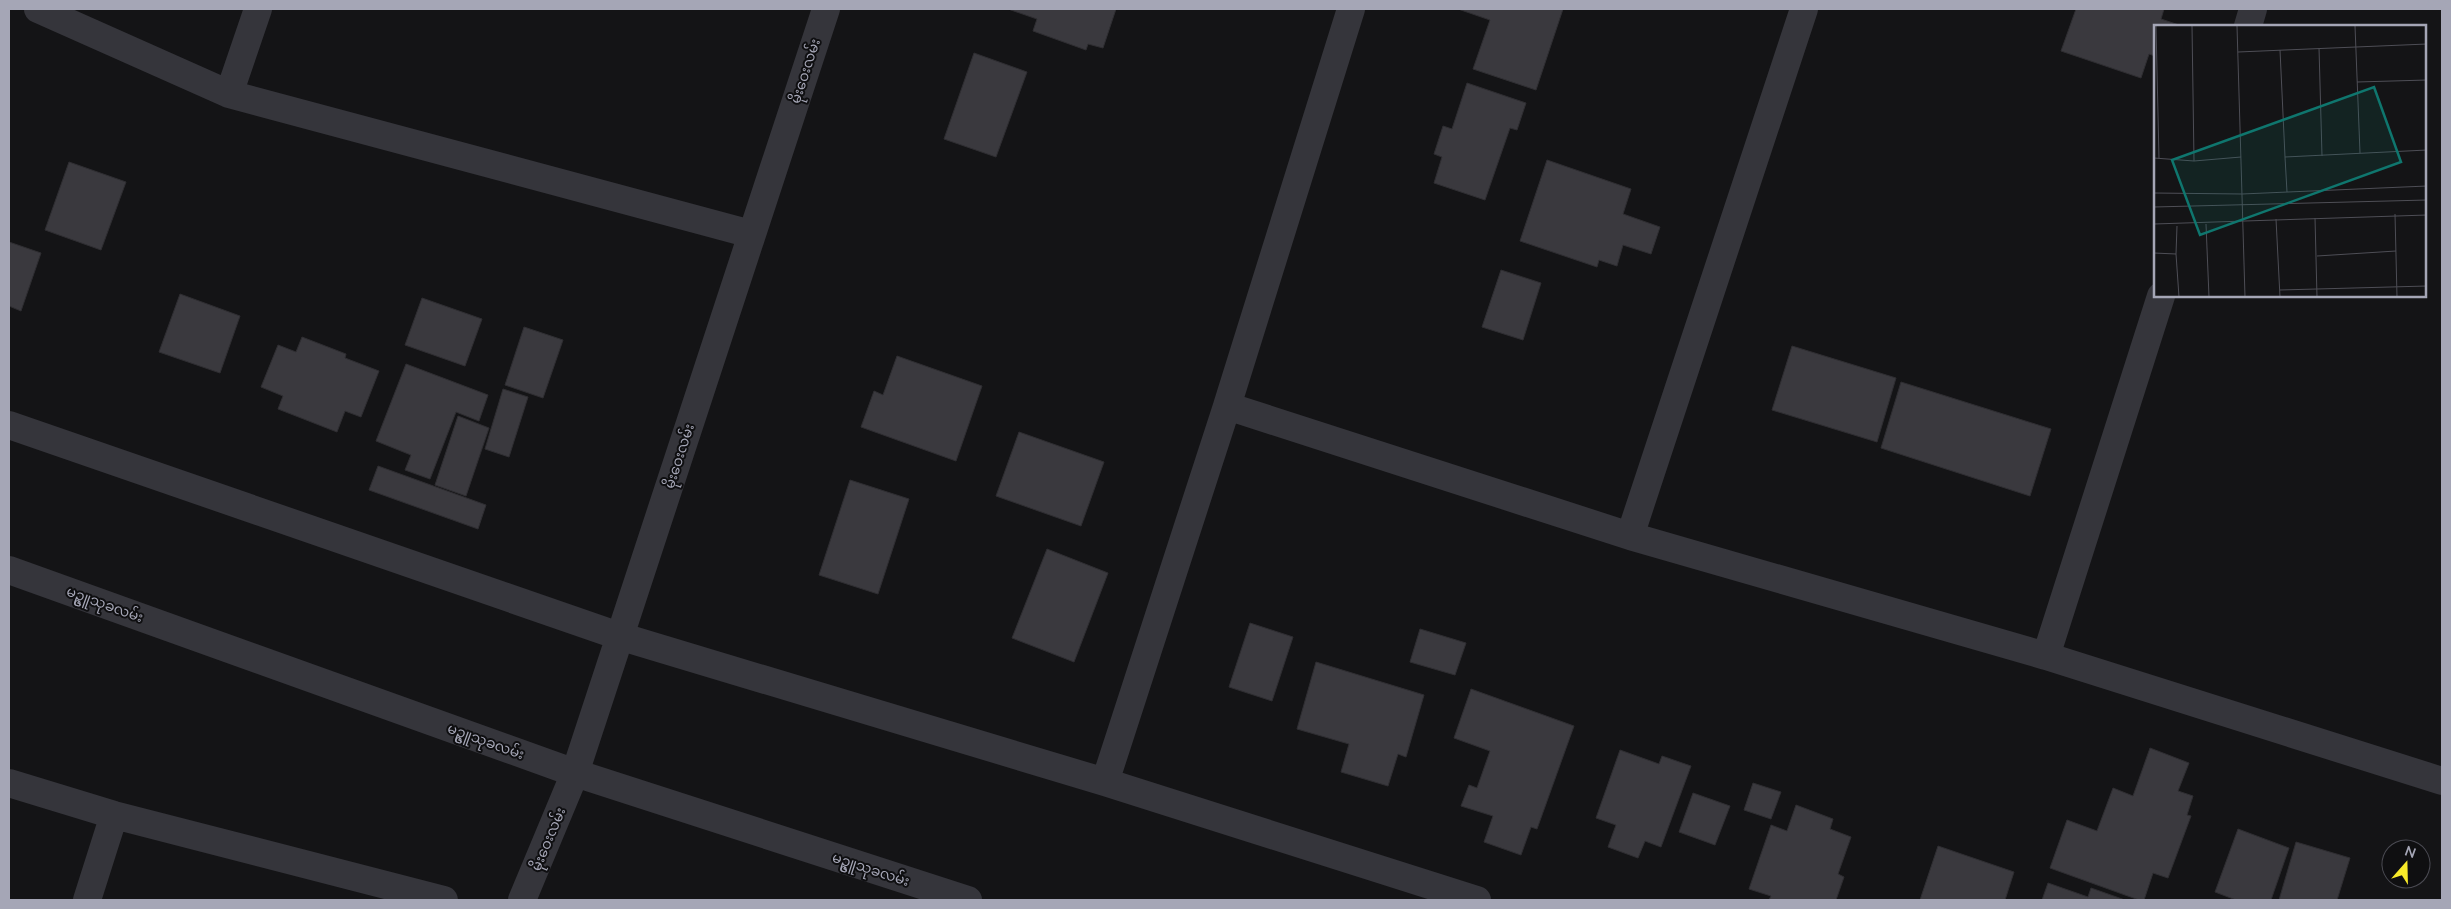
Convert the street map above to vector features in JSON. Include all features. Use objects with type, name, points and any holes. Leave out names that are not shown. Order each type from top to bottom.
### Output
[{"type":"street","points":[[38,9],[229,94],[751,234]]},
{"type":"street","points":[[229,94],[258,9]]},
{"type":"street","name":"မိုးဝေးလမ်း","points":[[522,900],[575,773],[826,9]]},
{"type":"street","points":[[1105,782],[1227,406],[1351,9]]},
{"type":"street","points":[[1630,536],[1804,9]]},
{"type":"street","points":[[2248,25],[2253,9]]},
{"type":"street","points":[[2046,656],[2160,298]]},
{"type":"street","points":[[1227,406],[1630,536],[2046,656],[2442,781]]},
{"type":"street","points":[[9,425],[619,636],[1105,782],[1477,900]]},
{"type":"street","name":"မဥ္ဇူသုခလမ်း","points":[[9,570],[575,773],[968,900]]},
{"type":"street","points":[[9,783],[114,815],[444,900]]},
{"type":"street","points":[[87,900],[114,815]]},
{"type":"building","points":[[1008,9],[1116,9],[1103,48],[1088,44],[1086,50],[1033,31],[1037,19]]},
{"type":"building","points":[[1458,9],[1563,9],[1536,90],[1473,69],[1490,20]]},
{"type":"building","points":[[2076,9],[2164,9],[2161,19],[2179,25],[2154,25],[2154,56],[2149,54],[2141,78],[2061,51]]},
{"type":"building","points":[[974,53],[1027,72],[996,157],[944,139]]},
{"type":"building","points":[[1467,83],[1526,103],[1517,130],[1510,128],[1485,200],[1434,183],[1442,157],[1434,154],[1443,126],[1452,129]]},
{"type":"building","points":[[1547,160],[1631,189],[1623,214],[1660,227],[1651,254],[1623,245],[1617,266],[1599,260],[1597,267],[1520,241]]},
{"type":"building","points":[[69,162],[126,182],[101,250],[45,230]]},
{"type":"building","points":[[9,242],[41,253],[21,311],[9,306]]},
{"type":"building","points":[[1501,270],[1541,283],[1523,340],[1482,327]]},
{"type":"building","points":[[180,294],[240,316],[220,373],[159,352]]},
{"type":"building","points":[[422,298],[482,319],[465,366],[405,345]]},
{"type":"building","points":[[524,327],[563,340],[543,398],[505,385]]},
{"type":"building","points":[[302,337],[346,354],[345,358],[379,371],[361,417],[345,411],[337,432],[278,409],[283,396],[261,387],[278,345],[296,352]]},
{"type":"building","points":[[1792,346],[1896,378],[1877,442],[1772,410]]},
{"type":"building","points":[[897,356],[982,386],[956,461],[861,427],[874,391],[883,395]]},
{"type":"building","points":[[406,364],[488,395],[479,421],[456,412],[430,479],[405,470],[411,455],[376,441]]},
{"type":"building","points":[[1901,382],[2051,429],[2030,496],[1881,448]]},
{"type":"building","points":[[503,389],[528,397],[509,457],[485,449]]},
{"type":"building","points":[[458,416],[489,428],[466,496],[435,485]]},
{"type":"building","points":[[1019,432],[1104,462],[1081,526],[996,496]]},
{"type":"building","points":[[378,466],[486,505],[478,529],[369,490]]},
{"type":"building","points":[[850,480],[909,499],[878,594],[819,575]]},
{"type":"building","points":[[1047,549],[1108,573],[1074,662],[1012,638]]},
{"type":"building","points":[[1250,623],[1293,637],[1272,701],[1229,687]]},
{"type":"building","points":[[1420,629],[1466,643],[1455,675],[1410,662]]},
{"type":"building","points":[[1316,662],[1424,695],[1406,757],[1398,754],[1388,786],[1341,772],[1349,744],[1297,729]]},
{"type":"building","points":[[1471,689],[1574,726],[1537,829],[1531,827],[1521,855],[1484,842],[1493,816],[1461,806],[1469,785],[1477,788],[1490,751],[1454,738]]},
{"type":"building","points":[[2150,748],[2189,763],[2178,791],[2193,796],[2187,815],[2191,816],[2168,878],[2153,873],[2144,900],[2139,900],[2050,868],[2067,820],[2097,831],[2113,788],[2133,796]]},
{"type":"building","points":[[1620,750],[1659,764],[1662,756],[1691,766],[1661,847],[1645,841],[1638,858],[1608,847],[1616,825],[1596,818]]},
{"type":"building","points":[[1753,783],[1781,792],[1771,819],[1744,810]]},
{"type":"building","points":[[1693,793],[1730,806],[1715,845],[1679,832]]},
{"type":"building","points":[[1796,805],[1833,819],[1830,829],[1851,837],[1838,874],[1844,877],[1836,900],[1769,900],[1771,896],[1749,889],[1771,825],[1787,831]]},
{"type":"building","points":[[2238,829],[2289,848],[2271,900],[2236,900],[2215,892]]},
{"type":"building","points":[[2296,842],[2350,858],[2337,900],[2279,900]]},
{"type":"building","points":[[1938,846],[2014,872],[2005,900],[1920,900]]},
{"type":"building","points":[[2048,883],[2088,897],[2091,888],[2125,900],[2042,900]]}]
